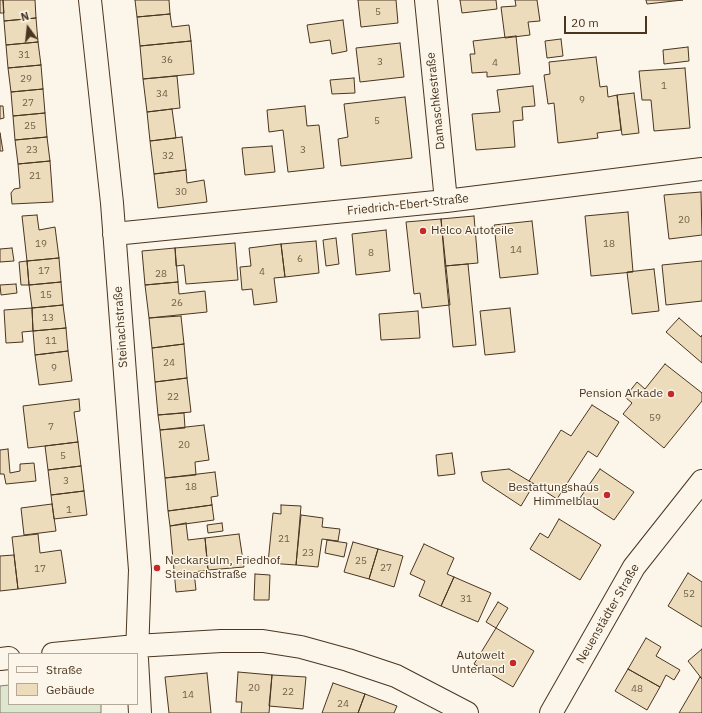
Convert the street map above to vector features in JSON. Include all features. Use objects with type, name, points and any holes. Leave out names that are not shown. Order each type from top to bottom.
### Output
[{"type":"street","name":"Steinachstraße","points":[[90,0],[114,234],[140,570],[137,653]]},
{"type":"street","name":"Damaschkestraße","points":[[426,0],[446,201]]},
{"type":"street","name":"Friedrich-Ebert-Straße","points":[[114,234],[446,201],[702,169]]},
{"type":"street","name":"Neuenstädter Straße","points":[[550,713],[634,566],[702,481]]},
{"type":"street","points":[[137,653],[221,641],[256,641],[301,647],[348,660],[396,676],[467,713]]},
{"type":"street","name":"Steinachstraße","points":[[138,673],[140,713]]},
{"type":"green space","points":[[8,685],[8,705],[101,705],[101,713],[0,713],[0,686]]},
{"type":"building","points":[[0,0],[3,0],[4,13],[0,13]]},
{"type":"building","points":[[3,0],[35,0],[36,18],[4,21]]},
{"type":"building","points":[[135,0],[169,0],[170,14],[137,17]]},
{"type":"building","points":[[358,0],[396,0],[398,23],[361,27]]},
{"type":"building","points":[[460,0],[496,0],[497,9],[462,13]]},
{"type":"building","points":[[515,0],[537,0],[540,21],[528,22],[530,35],[505,38],[501,7],[516,6]]},
{"type":"building","points":[[646,0],[683,0],[647,4]]},
{"type":"building","points":[[170,14],[172,27],[189,25],[191,41],[140,46],[137,17]]},
{"type":"building","points":[[36,18],[38,42],[6,45],[4,21]]},
{"type":"building","points":[[343,20],[347,51],[332,54],[330,40],[310,43],[307,25]]},
{"type":"building","points":[[516,36],[520,74],[487,77],[487,72],[472,73],[470,54],[475,54],[473,41]]},
{"type":"building","points":[[561,39],[563,56],[547,58],[545,41]]},
{"type":"building","points":[[191,41],[194,74],[143,79],[140,46]]},
{"type":"building","points":[[38,42],[41,65],[8,68],[6,45]]},
{"type":"building","points":[[400,43],[404,77],[360,82],[356,48]]},
{"type":"building","points":[[688,47],[689,61],[664,64],[663,50]]},
{"type":"building","points":[[596,57],[600,87],[607,86],[608,97],[617,95],[621,130],[597,133],[598,138],[558,143],[554,103],[548,104],[544,75],[550,74],[549,62]]},
{"type":"building","points":[[41,65],[43,89],[11,92],[8,68]]},
{"type":"building","points":[[685,68],[690,128],[654,131],[651,100],[642,100],[639,71]]},
{"type":"building","points":[[177,76],[180,108],[147,112],[143,79]]},
{"type":"building","points":[[354,78],[355,93],[332,94],[330,80]]},
{"type":"building","points":[[533,86],[535,106],[522,107],[523,120],[513,121],[515,147],[476,150],[472,114],[500,112],[497,90]]},
{"type":"building","points":[[43,89],[45,113],[13,116],[11,92]]},
{"type":"building","points":[[634,93],[639,133],[622,135],[617,95]]},
{"type":"building","points":[[405,97],[412,158],[341,166],[338,139],[348,137],[344,104]]},
{"type":"building","points":[[0,106],[3,106],[4,118],[0,119]]},
{"type":"building","points":[[305,106],[307,126],[319,125],[324,168],[288,172],[283,130],[269,132],[267,110]]},
{"type":"building","points":[[172,109],[176,138],[150,141],[147,112]]},
{"type":"building","points":[[45,113],[47,137],[15,140],[13,116]]},
{"type":"building","points":[[0,133],[3,151],[0,151]]},
{"type":"building","points":[[47,137],[50,161],[18,164],[15,140]]},
{"type":"building","points":[[182,137],[186,170],[154,174],[150,141]]},
{"type":"building","points":[[272,146],[275,172],[245,175],[242,148]]},
{"type":"building","points":[[50,161],[53,202],[12,204],[11,193],[14,189],[20,188],[18,164]]},
{"type":"building","points":[[186,170],[187,183],[204,180],[207,202],[158,208],[154,174]]},
{"type":"building","points":[[701,192],[702,235],[669,239],[664,195]]},
{"type":"building","points":[[628,212],[633,272],[591,276],[585,216]]},
{"type":"building","points":[[37,215],[39,230],[55,227],[59,258],[27,261],[22,216]]},
{"type":"building","points":[[474,216],[478,263],[445,266],[441,219]]},
{"type":"building","points":[[441,219],[450,305],[422,308],[420,293],[414,294],[406,222]]},
{"type":"building","points":[[532,221],[538,274],[500,278],[494,225]]},
{"type":"building","points":[[386,230],[390,271],[356,275],[352,234]]},
{"type":"building","points":[[336,238],[339,264],[326,266],[323,240]]},
{"type":"building","points":[[316,241],[319,273],[285,277],[281,244]]},
{"type":"building","points":[[235,243],[238,280],[186,284],[184,265],[176,266],[175,248]]},
{"type":"building","points":[[281,244],[285,277],[274,278],[277,302],[254,305],[252,289],[242,290],[240,267],[251,266],[249,248]]},
{"type":"building","points":[[12,248],[14,261],[0,262],[0,249]]},
{"type":"building","points":[[175,248],[178,282],[145,285],[142,251]]},
{"type":"building","points":[[59,258],[61,282],[29,285],[27,261]]},
{"type":"building","points":[[27,261],[29,285],[21,285],[19,262]]},
{"type":"building","points":[[702,261],[702,301],[666,305],[662,265]]},
{"type":"building","points":[[468,264],[476,345],[453,347],[445,266]]},
{"type":"building","points":[[654,269],[659,311],[632,314],[627,272]]},
{"type":"building","points":[[61,282],[63,305],[32,308],[29,285]]},
{"type":"building","points":[[178,282],[179,294],[205,291],[207,312],[149,318],[145,285]]},
{"type":"building","points":[[16,284],[17,293],[1,295],[0,285]]},
{"type":"building","points":[[63,305],[66,328],[33,331],[32,308]]},
{"type":"building","points":[[32,308],[33,331],[22,332],[23,342],[6,343],[4,310]]},
{"type":"building","points":[[510,308],[515,352],[485,355],[480,311]]},
{"type":"building","points":[[418,311],[420,338],[381,340],[379,314]]},
{"type":"building","points":[[181,316],[184,344],[152,348],[149,318]]},
{"type":"building","points":[[679,318],[701,337],[702,335],[702,363],[666,332]]},
{"type":"building","points":[[66,328],[68,351],[35,355],[33,331]]},
{"type":"building","points":[[184,344],[187,378],[155,382],[152,348]]},
{"type":"building","points":[[68,351],[72,381],[39,385],[35,355]]},
{"type":"building","points":[[665,364],[702,393],[702,401],[664,448],[623,414],[632,403],[625,397],[637,382],[645,389]]},
{"type":"building","points":[[187,378],[191,412],[158,415],[155,382]]},
{"type":"building","points":[[79,399],[80,411],[74,412],[78,442],[28,448],[23,406]]},
{"type":"building","points":[[592,405],[619,422],[597,457],[588,451],[557,499],[529,481],[561,430],[571,436]]},
{"type":"building","points":[[184,413],[185,428],[160,430],[158,415]]},
{"type":"building","points":[[204,425],[209,460],[195,462],[196,475],[165,478],[160,430]]},
{"type":"building","points":[[78,442],[81,466],[48,470],[45,446]]},
{"type":"building","points":[[8,449],[10,473],[20,471],[20,464],[34,463],[36,481],[6,484],[4,474],[0,474],[0,450]]},
{"type":"building","points":[[452,453],[455,474],[438,476],[436,455]]},
{"type":"building","points":[[81,466],[84,491],[51,495],[48,470]]},
{"type":"building","points":[[509,469],[534,484],[521,506],[483,481],[481,472]]},
{"type":"building","name":"Bestattungshaus Himmelblau","points":[[600,469],[634,492],[614,520],[580,498]]},
{"type":"building","points":[[215,472],[218,496],[211,497],[212,505],[168,511],[165,478]]},
{"type":"building","points":[[84,491],[87,515],[54,519],[51,495]]},
{"type":"building","points":[[52,504],[56,531],[24,535],[21,508]]},
{"type":"building","points":[[212,505],[214,520],[170,526],[168,511]]},
{"type":"building","points":[[281,505],[301,506],[296,565],[268,563],[273,513],[281,514]]},
{"type":"building","points":[[301,515],[323,518],[322,527],[340,529],[338,541],[322,539],[318,567],[296,565]]},
{"type":"building","points":[[559,519],[601,545],[580,580],[530,549],[540,533],[548,538]]},
{"type":"building","points":[[186,523],[188,540],[205,538],[208,570],[194,572],[196,590],[176,592],[170,526]]},
{"type":"building","points":[[222,523],[223,531],[208,533],[207,525]]},
{"type":"building","points":[[38,534],[40,553],[61,550],[66,583],[18,589],[12,537]]},
{"type":"building","points":[[239,534],[244,567],[208,570],[205,538]]},
{"type":"building","points":[[327,540],[347,543],[344,557],[325,553]]},
{"type":"building","points":[[353,542],[378,549],[369,579],[344,572]]},
{"type":"building","points":[[424,544],[454,558],[447,574],[454,577],[441,606],[419,596],[425,581],[410,574]]},
{"type":"building","points":[[378,549],[403,556],[394,587],[369,579]]},
{"type":"building","points":[[14,555],[18,589],[0,591],[0,556]]},
{"type":"building","points":[[688,573],[702,582],[702,627],[668,606]]},
{"type":"building","points":[[255,574],[270,575],[269,600],[254,600]]},
{"type":"building","points":[[454,577],[491,593],[478,622],[441,606]]},
{"type":"building","points":[[498,602],[508,608],[496,628],[486,622]]},
{"type":"building","points":[[496,628],[534,651],[513,687],[474,664]]},
{"type":"building","points":[[646,638],[661,647],[656,656],[680,670],[674,680],[666,675],[660,687],[628,669]]},
{"type":"building","points":[[702,649],[702,679],[688,661]]},
{"type":"building","points":[[628,669],[660,687],[647,710],[615,691]]},
{"type":"building","points":[[238,672],[272,675],[269,713],[241,713],[242,702],[236,702]]},
{"type":"building","points":[[207,673],[211,713],[169,713],[165,677]]},
{"type":"building","points":[[272,675],[306,677],[303,709],[269,706]]},
{"type":"building","points":[[700,677],[702,679],[702,713],[679,713]]},
{"type":"building","points":[[333,683],[365,694],[358,713],[322,713]]},
{"type":"building","points":[[365,694],[397,706],[394,713],[358,713]]},
{"type":"place","name":"Helco Autoteile","points":[[423,231]]},
{"type":"place","name":"Pension Arkade","points":[[671,394]]},
{"type":"place","name":"Bestattungshaus Himmelblau","points":[[607,495]]},
{"type":"place","name":"Neckarsulm, Friedhof Steinachstraße","points":[[157,568]]},
{"type":"place","name":"Autowelt Unterland","points":[[513,663]]}]
